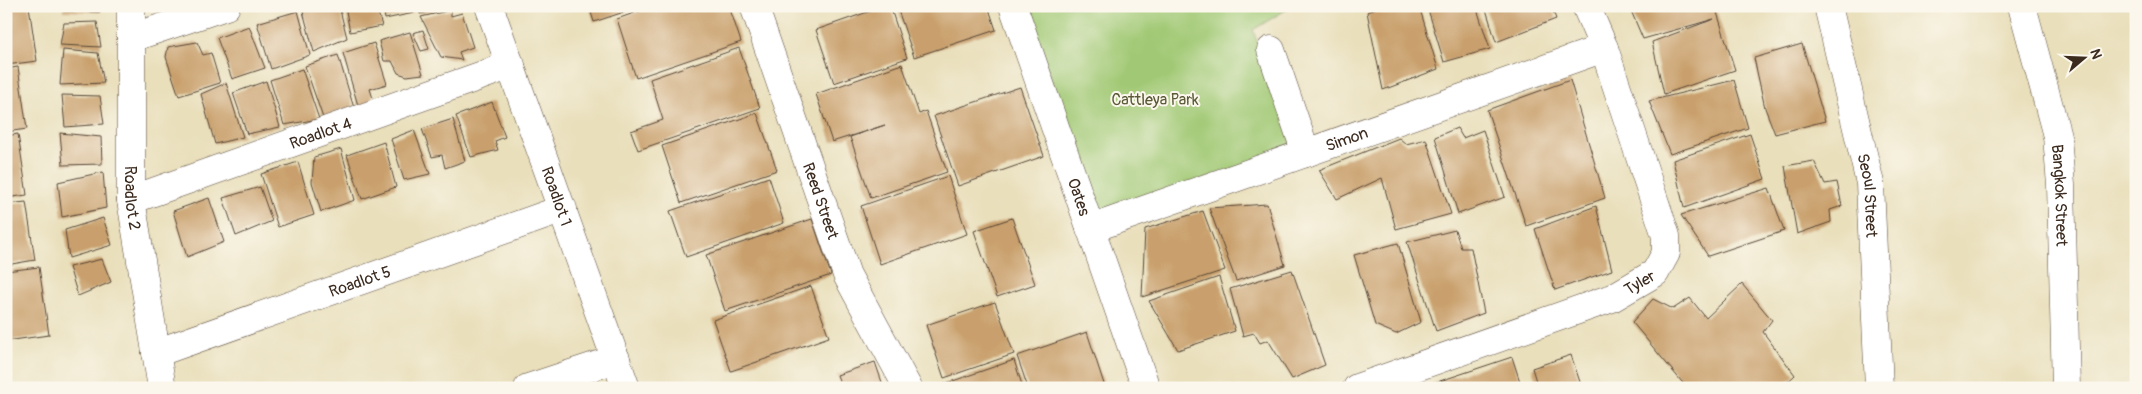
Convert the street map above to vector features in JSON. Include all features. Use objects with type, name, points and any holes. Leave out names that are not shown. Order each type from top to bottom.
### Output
[{"type":"street","name":"Roadlot 2","points":[[131,6],[131,200],[162,388]]},
{"type":"street","points":[[131,38],[226,6]]},
{"type":"street","name":"Roadlot 1","points":[[490,6],[626,388]]},
{"type":"street","name":"Reed Street","points":[[754,6],[847,275],[908,388]]},
{"type":"street","name":"Oates","points":[[1013,6],[1146,388]]},
{"type":"street","name":"Tyler","points":[[1373,385],[1612,298],[1655,273],[1662,265],[1666,253],[1666,236],[1604,48],[1586,6]]},
{"type":"street","name":"Seoul Street","points":[[1828,6],[1870,183],[1879,388]]},
{"type":"street","name":"Bangkok Street","points":[[2022,6],[2058,136],[2066,388]]},
{"type":"street","name":"Simon","points":[[1090,229],[1604,48]]},
{"type":"street","points":[[1271,50],[1306,153]]},
{"type":"street","name":"Roadlot 4","points":[[131,200],[511,65]]},
{"type":"street","name":"Roadlot 5","points":[[156,353],[563,210]]},
{"type":"street","points":[[528,388],[616,359]]},
{"type":"green space","name":"Cattleya Park","points":[[1026,6],[1292,6],[1253,30],[1293,148],[1097,218]]},
{"type":"building","points":[[6,6],[29,6],[37,61],[6,65]]},
{"type":"building","points":[[63,6],[99,6],[100,12],[63,11]]},
{"type":"building","points":[[309,6],[339,6],[347,38],[314,52],[302,8]]},
{"type":"building","points":[[345,6],[376,6],[382,26],[350,32]]},
{"type":"building","points":[[383,6],[413,6],[414,13],[385,19]]},
{"type":"building","points":[[418,6],[447,6],[447,7],[420,14]]},
{"type":"building","points":[[589,6],[639,6],[639,7],[594,22]]},
{"type":"building","points":[[654,6],[729,6],[741,42],[636,78],[617,19]]},
{"type":"building","points":[[885,6],[890,6],[907,58],[834,83],[816,30]]},
{"type":"building","points":[[908,6],[988,6],[996,30],[914,57],[898,10]]},
{"type":"building","points":[[1380,6],[1419,6],[1438,69],[1383,90],[1367,12]]},
{"type":"building","points":[[1427,6],[1476,6],[1490,49],[1444,62]]},
{"type":"building","points":[[1485,6],[1551,6],[1556,19],[1496,42]]},
{"type":"building","points":[[1629,6],[1715,6],[1735,70],[1664,94],[1652,42],[1714,19],[1643,39]]},
{"type":"building","points":[[451,10],[451,16],[462,13],[473,47],[459,52],[462,60],[441,57],[421,17]]},
{"type":"building","points":[[298,11],[310,55],[271,69],[257,23]]},
{"type":"building","points":[[97,22],[101,47],[60,45],[64,23]]},
{"type":"building","points":[[249,26],[265,68],[232,79],[217,38]]},
{"type":"building","points":[[423,30],[429,49],[421,51],[413,33]]},
{"type":"building","points":[[410,32],[423,74],[407,76],[398,73],[392,61],[384,61],[379,41]]},
{"type":"building","points":[[197,42],[203,55],[211,53],[220,83],[179,96],[166,57],[168,47]]},
{"type":"building","points":[[374,43],[387,84],[370,89],[375,105],[359,109],[343,53]]},
{"type":"building","points":[[1802,44],[1825,121],[1775,134],[1765,108],[1754,58]]},
{"type":"building","points":[[739,48],[760,108],[638,150],[631,131],[663,120],[650,79]]},
{"type":"building","points":[[63,50],[98,53],[104,83],[60,85]]},
{"type":"building","points":[[338,55],[354,108],[323,118],[305,66]]},
{"type":"building","points":[[902,64],[919,114],[926,111],[947,172],[871,198],[850,137],[885,125],[832,142],[816,94]]},
{"type":"building","points":[[18,67],[27,129],[6,132],[6,69]]},
{"type":"building","points":[[302,69],[319,119],[284,125],[270,80]]},
{"type":"building","points":[[1570,80],[1605,198],[1526,226],[1487,110]]},
{"type":"building","points":[[1734,80],[1748,128],[1670,154],[1649,101]]},
{"type":"building","points":[[266,81],[280,127],[247,134],[233,93]]},
{"type":"building","points":[[226,83],[243,137],[215,144],[201,94]]},
{"type":"building","points":[[1020,87],[1044,156],[958,186],[934,116]]},
{"type":"building","points":[[62,95],[100,96],[104,124],[65,127]]},
{"type":"building","points":[[492,102],[505,137],[495,141],[498,150],[471,157],[456,116]]},
{"type":"building","points":[[757,113],[777,170],[681,203],[662,146]]},
{"type":"building","points":[[453,119],[465,161],[445,168],[442,155],[432,157],[422,129]]},
{"type":"building","points":[[1457,128],[1463,138],[1483,130],[1505,197],[1458,214],[1435,137]]},
{"type":"building","points":[[414,130],[430,174],[404,180],[391,139]]},
{"type":"building","points":[[60,133],[101,137],[102,164],[63,165]]},
{"type":"building","points":[[18,134],[27,195],[6,198],[6,136]]},
{"type":"building","points":[[1750,134],[1765,179],[1684,208],[1673,160]]},
{"type":"building","points":[[1399,138],[1406,144],[1426,139],[1451,214],[1396,229],[1382,178],[1337,199],[1319,170]]},
{"type":"building","points":[[384,142],[396,187],[362,199],[347,155]]},
{"type":"building","points":[[341,149],[355,200],[321,212],[312,182],[314,157]]},
{"type":"building","points":[[1814,161],[1825,184],[1837,182],[1842,206],[1830,210],[1831,222],[1797,234],[1785,166]]},
{"type":"building","points":[[298,162],[314,215],[278,227],[261,174]]},
{"type":"building","points":[[103,172],[106,208],[62,217],[58,182]]},
{"type":"building","points":[[948,176],[967,234],[880,264],[861,206]]},
{"type":"building","points":[[769,177],[784,223],[686,257],[670,211]]},
{"type":"building","points":[[260,187],[272,221],[236,236],[223,198]]},
{"type":"building","points":[[1769,188],[1784,231],[1708,256],[1681,215]]},
{"type":"building","points":[[209,198],[224,242],[187,257],[173,211]]},
{"type":"building","points":[[26,202],[35,260],[6,265],[6,204]]},
{"type":"building","points":[[1267,204],[1285,265],[1236,281],[1209,208]]},
{"type":"building","points":[[1596,206],[1612,270],[1555,290],[1535,229]]},
{"type":"building","points":[[1203,211],[1225,270],[1142,297],[1145,229]]},
{"type":"building","points":[[103,218],[112,245],[69,258],[65,230]]},
{"type":"building","points":[[1012,218],[1035,284],[997,297],[974,231]]},
{"type":"building","points":[[812,219],[831,275],[725,311],[706,255]]},
{"type":"building","points":[[1455,230],[1461,248],[1471,248],[1484,313],[1436,331],[1407,242]]},
{"type":"building","points":[[1398,243],[1421,322],[1396,334],[1375,325],[1354,255]]},
{"type":"building","points":[[102,259],[111,282],[78,296],[69,267]]},
{"type":"building","points":[[39,267],[49,335],[6,341],[6,271]]},
{"type":"building","points":[[1292,270],[1325,365],[1292,379],[1268,340],[1260,343],[1254,333],[1243,336],[1230,289]]},
{"type":"building","points":[[1219,277],[1235,331],[1178,350],[1149,301]]},
{"type":"building","points":[[1742,284],[1772,320],[1763,332],[1795,375],[1781,388],[1687,388],[1632,322],[1653,299],[1673,309],[1690,298],[1706,318]]},
{"type":"building","points":[[811,286],[829,337],[731,371],[713,320]]},
{"type":"building","points":[[995,302],[1014,354],[944,378],[926,325]]},
{"type":"building","points":[[1087,332],[1104,384],[1093,388],[1028,388],[1017,356]]},
{"type":"building","points":[[1571,355],[1582,388],[1538,388],[1532,368]]},
{"type":"building","points":[[1512,357],[1522,388],[1422,388],[1422,387]]},
{"type":"building","points":[[1014,360],[1023,388],[945,388],[944,384]]},
{"type":"building","points":[[875,362],[884,388],[842,388],[837,375]]}]
